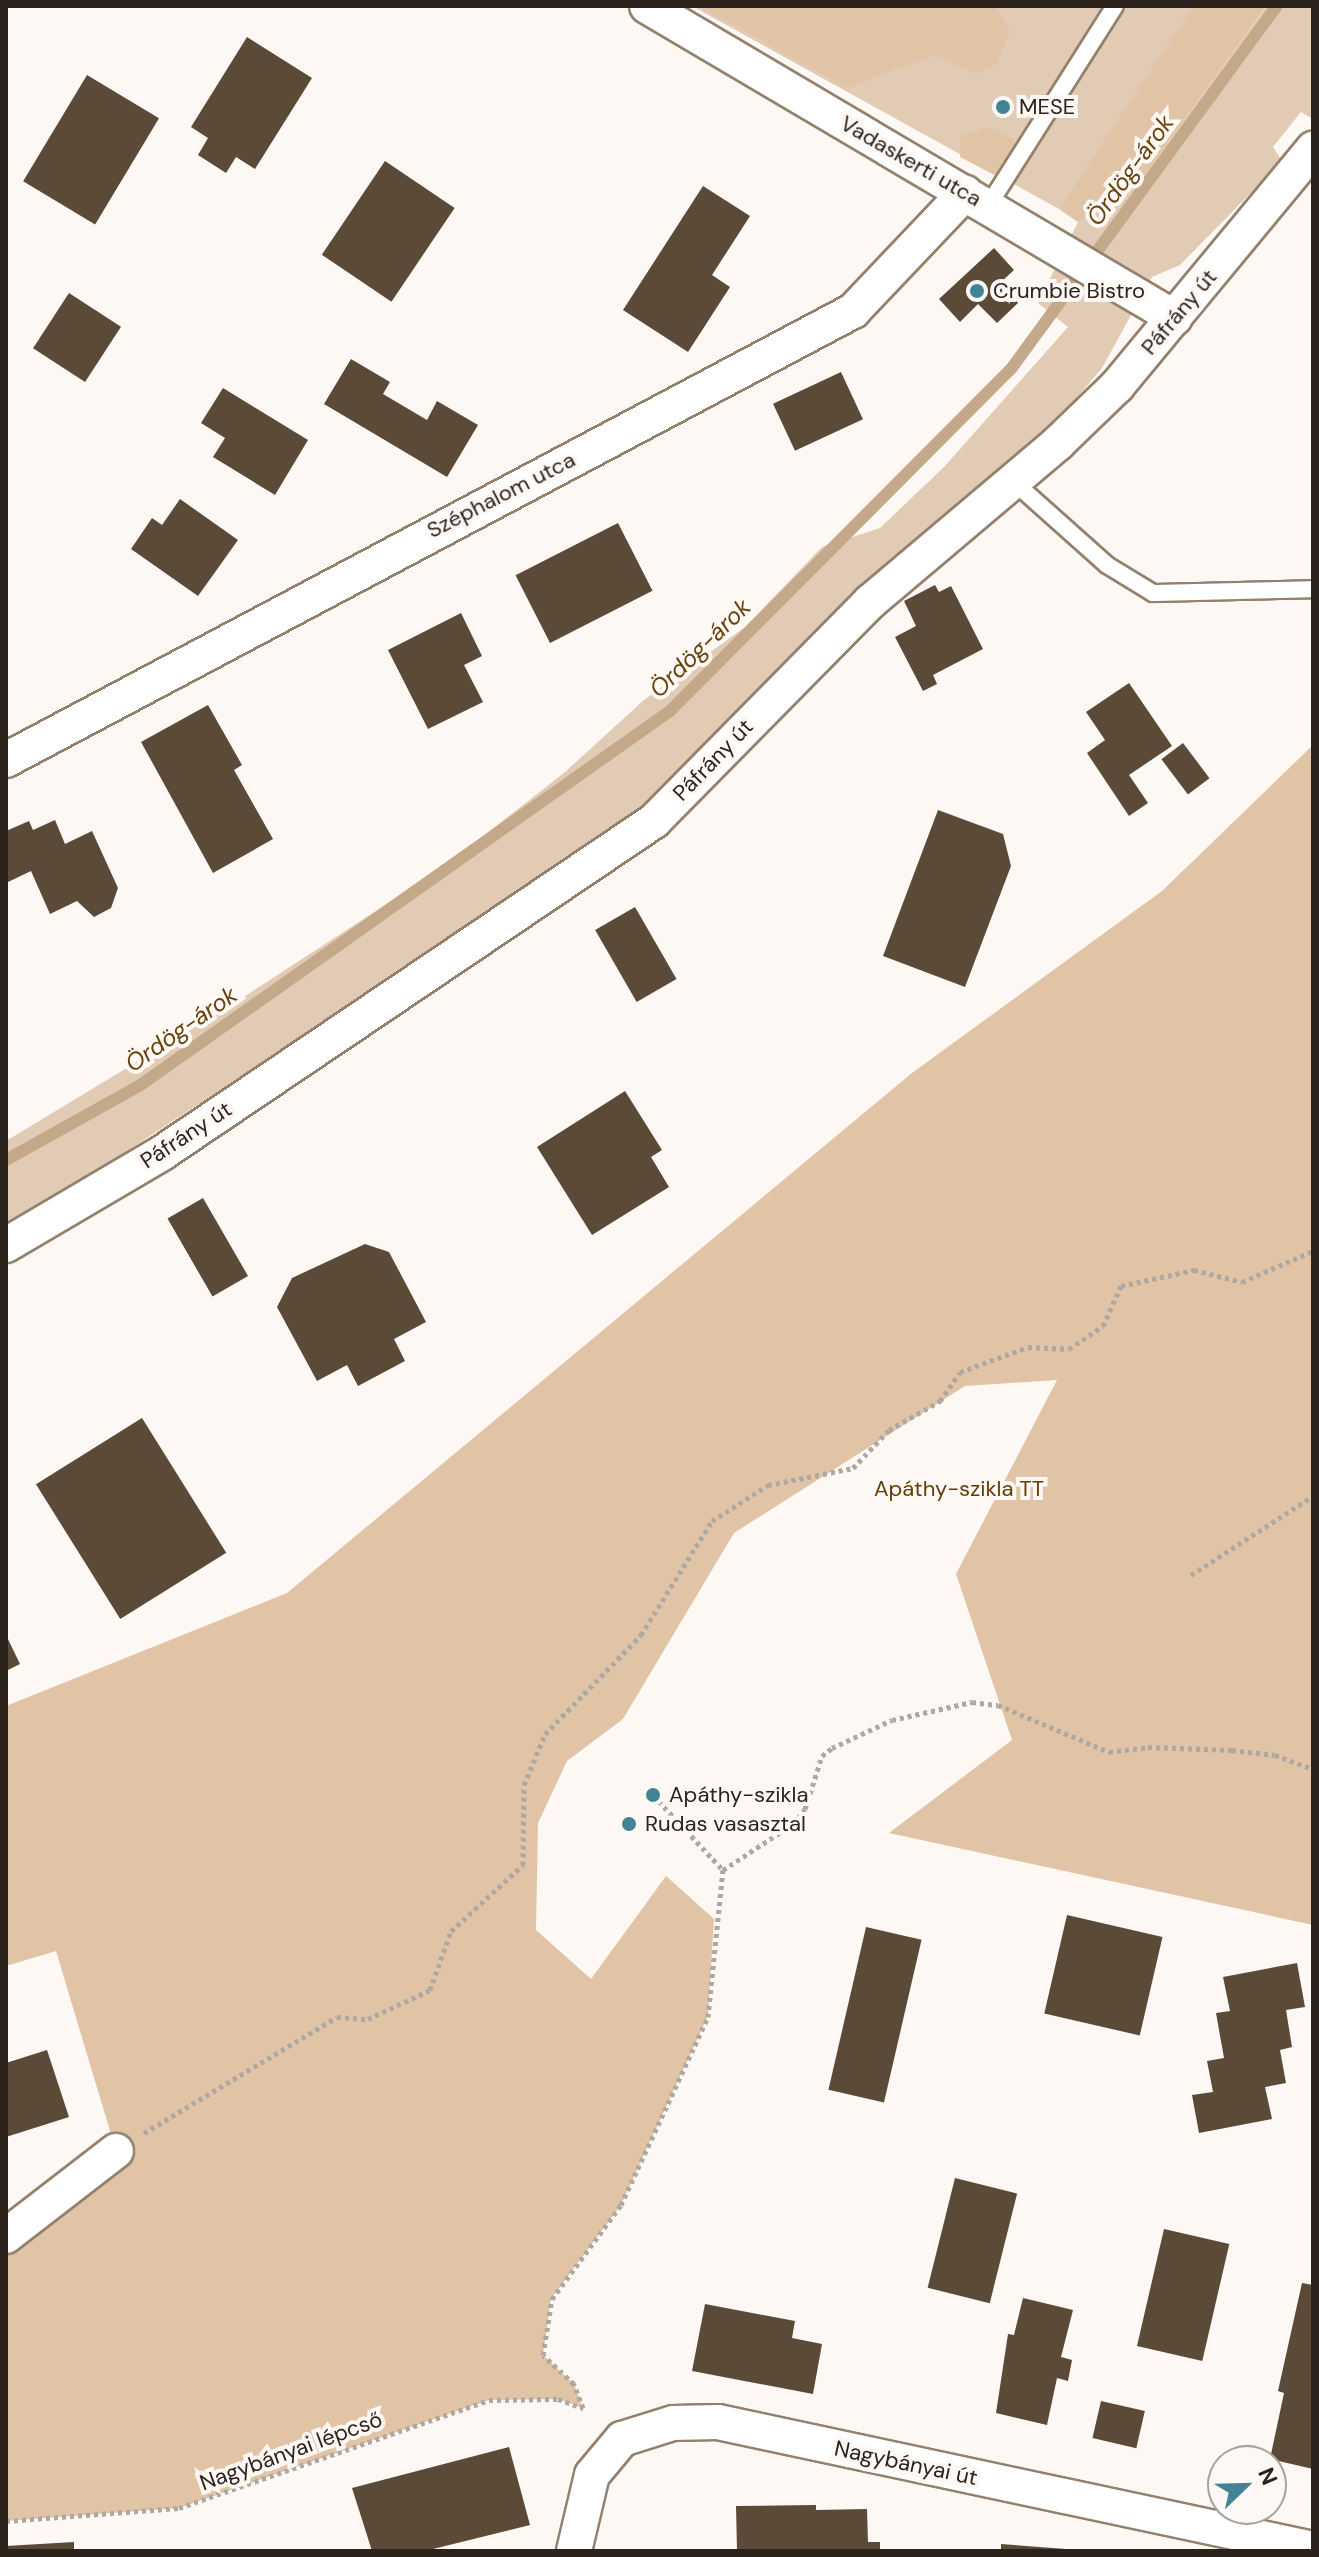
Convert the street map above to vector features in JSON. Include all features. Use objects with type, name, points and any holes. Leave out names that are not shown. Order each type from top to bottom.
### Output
[{"type":"street","name":"Vadaskerti utca","points":[[647,6],[1175,318]]},
{"type":"street","name":"Páfrány út","points":[[6,1245],[162,1153],[654,821],[870,602],[1014,482],[1117,386],[1313,149]]},
{"type":"street","name":"Széphalom utca","points":[[6,760],[853,311],[977,200]]},
{"type":"street","points":[[6,2236],[116,2151]]},
{"type":"street","name":"Nagybányai út","points":[[574,2551],[592,2475],[622,2439],[673,2423],[718,2422],[1230,2542],[1313,2549]]},
{"type":"lane","points":[[977,200],[1115,6]]},
{"type":"lane","points":[[1014,482],[1107,565],[1153,593],[1313,589]]},
{"type":"path","points":[[116,2151],[337,2017],[368,2019],[430,1990],[451,1931],[523,1865],[524,1785],[545,1734],[641,1635],[712,1521],[768,1485],[853,1468],[889,1430],[940,1401],[960,1372],[1028,1347],[1069,1349],[1103,1326],[1121,1286],[1194,1270],[1242,1282],[1313,1251]]},
{"type":"path","points":[[1191,1575],[1313,1496]]},
{"type":"path","points":[[653,1795],[723,1870],[793,1824],[805,1809],[822,1756],[832,1748],[892,1720],[972,1702],[998,1705],[1109,1752],[1158,1747],[1232,1750],[1275,1755],[1313,1769]]},
{"type":"path","name":"Nagybányai lépcső","points":[[6,2521],[179,2508],[489,2400],[558,2399],[583,2408],[574,2384],[543,2355],[552,2299],[621,2205],[708,2017],[723,1870]]},
{"type":"shaded area","name":"MESE","points":[[692,6],[1199,6],[1059,209]]},
{"type":"shaded area","points":[[699,6],[995,6],[1010,32],[997,64],[976,74],[934,55],[847,88]]},
{"type":"shaded area","points":[[1193,6],[1266,6],[1140,182],[1078,222],[1059,209]]},
{"type":"shaded area","points":[[1266,6],[1313,6],[1313,119],[1301,112],[1273,147],[1282,161],[1180,265],[1152,277],[1102,368],[1038,444],[642,814],[6,1230],[6,1141],[236,1002],[445,866],[565,772],[644,700],[745,627],[822,547],[880,528],[944,467],[1068,327],[1038,303],[1078,222],[1140,182]]},
{"type":"shaded area","points":[[990,127],[1015,140],[998,177],[960,157],[960,136]]},
{"type":"shaded area","name":"Apáthy-szikla TT","points":[[1313,745],[1313,1925],[889,1833],[1012,1740],[956,1574],[1057,1380],[965,1386],[734,1533],[623,1719],[567,1761],[538,1823],[536,1930],[591,1979],[666,1876],[714,1919],[708,2016],[621,2205],[551,2299],[543,2355],[574,2384],[583,2408],[558,2399],[489,2400],[179,2508],[6,2521],[6,2247],[116,2151],[56,1951],[6,1966],[6,1706],[287,1593],[912,1073],[1162,891]]},
{"type":"building","points":[[247,37],[312,78],[255,169],[236,157],[226,173],[198,155],[208,138],[191,127]]},
{"type":"building","points":[[87,75],[159,118],[95,225],[23,181]]},
{"type":"building","points":[[385,161],[455,208],[391,302],[322,255]]},
{"type":"building","points":[[703,186],[750,216],[712,275],[730,287],[688,352],[623,310]]},
{"type":"building","name":"Crumbie Bistro","points":[[994,248],[1014,270],[1000,283],[1018,303],[997,323],[978,304],[960,322],[939,299]]},
{"type":"building","points":[[69,293],[121,327],[85,382],[33,348]]},
{"type":"building","points":[[351,359],[390,382],[383,394],[427,420],[437,401],[478,425],[447,477],[324,404]]},
{"type":"building","points":[[841,372],[863,419],[795,451],[773,404]]},
{"type":"building","points":[[223,388],[308,440],[275,495],[213,457],[225,438],[201,423]]},
{"type":"building","points":[[180,499],[238,540],[198,596],[131,549],[152,518],[162,525]]},
{"type":"building","points":[[618,523],[653,591],[550,643],[516,575]]},
{"type":"building","points":[[935,585],[939,592],[951,586],[983,649],[933,675],[937,684],[923,691],[895,637],[916,626],[904,601]]},
{"type":"building","points":[[461,613],[482,656],[464,665],[483,702],[428,729],[388,650]]},
{"type":"building","points":[[1129,683],[1172,746],[1129,775],[1148,803],[1129,816],[1087,753],[1105,740],[1086,712]]},
{"type":"building","points":[[208,705],[242,765],[234,770],[273,839],[213,873],[141,742]]},
{"type":"building","points":[[1183,743],[1209,778],[1188,794],[1161,759]]},
{"type":"building","points":[[938,810],[1003,834],[1011,866],[965,987],[883,956]]},
{"type":"building","points":[[55,820],[65,844],[92,831],[118,888],[111,908],[94,917],[77,901],[50,914],[31,871],[6,883],[6,831],[29,821],[33,830]]},
{"type":"building","points":[[635,907],[676,979],[637,1002],[595,930]]},
{"type":"building","points":[[625,1091],[662,1150],[651,1157],[669,1187],[592,1235],[537,1147]]},
{"type":"building","points":[[203,1198],[248,1276],[212,1296],[167,1218]]},
{"type":"building","points":[[365,1244],[389,1252],[426,1322],[394,1339],[405,1361],[358,1386],[347,1365],[317,1381],[277,1307],[292,1278]]},
{"type":"building","points":[[142,1418],[226,1553],[120,1619],[36,1484]]},
{"type":"building","points":[[6,1635],[20,1664],[6,1671]]},
{"type":"building","points":[[1067,1915],[1162,1937],[1140,2035],[1044,2013]]},
{"type":"building","points":[[866,1927],[922,1940],[884,2103],[828,2090]]},
{"type":"building","points":[[1297,1963],[1305,2007],[1286,2010],[1292,2047],[1280,2050],[1286,2083],[1265,2087],[1272,2119],[1199,2133],[1192,2095],[1213,2092],[1207,2061],[1224,2058],[1216,2013],[1230,2011],[1223,1977]]},
{"type":"building","points":[[47,2050],[69,2117],[6,2137],[6,2063]]},
{"type":"building","points":[[955,2178],[1017,2193],[990,2303],[928,2288]]},
{"type":"building","points":[[1164,2229],[1229,2244],[1202,2361],[1137,2346]]},
{"type":"building","points":[[1302,2283],[1313,2285],[1313,2469],[1287,2463],[1287,2445],[1273,2445],[1284,2393],[1278,2391]]},
{"type":"building","points":[[1023,2298],[1073,2310],[1061,2357],[1072,2360],[1068,2381],[1057,2378],[1047,2425],[996,2413],[1008,2334],[1014,2335]]},
{"type":"building","points":[[705,2304],[795,2321],[792,2338],[822,2344],[813,2394],[692,2371]]},
{"type":"building","points":[[1101,2401],[1145,2411],[1136,2448],[1092,2438]]},
{"type":"building","points":[[509,2447],[530,2525],[425,2551],[372,2551],[352,2488]]},
{"type":"building","points":[[816,2505],[816,2510],[867,2509],[868,2542],[880,2542],[880,2551],[737,2551],[736,2506]]},
{"type":"building","points":[[74,2542],[74,2551],[6,2551],[6,2546]]},
{"type":"building","points":[[1001,2544],[1066,2549],[1066,2551],[1001,2551]]},
{"type":"waterway","name":"Ördög-árok","points":[[6,1160],[139,1086],[670,711],[1011,369],[1277,6]]},
{"type":"place","name":"MESE","points":[[1003,107]]},
{"type":"place","name":"Crumbie Bistro","points":[[977,291]]},
{"type":"place","name":"Apáthy-szikla","points":[[653,1795]]},
{"type":"place","name":"Rudas vasasztal","points":[[629,1824]]}]
